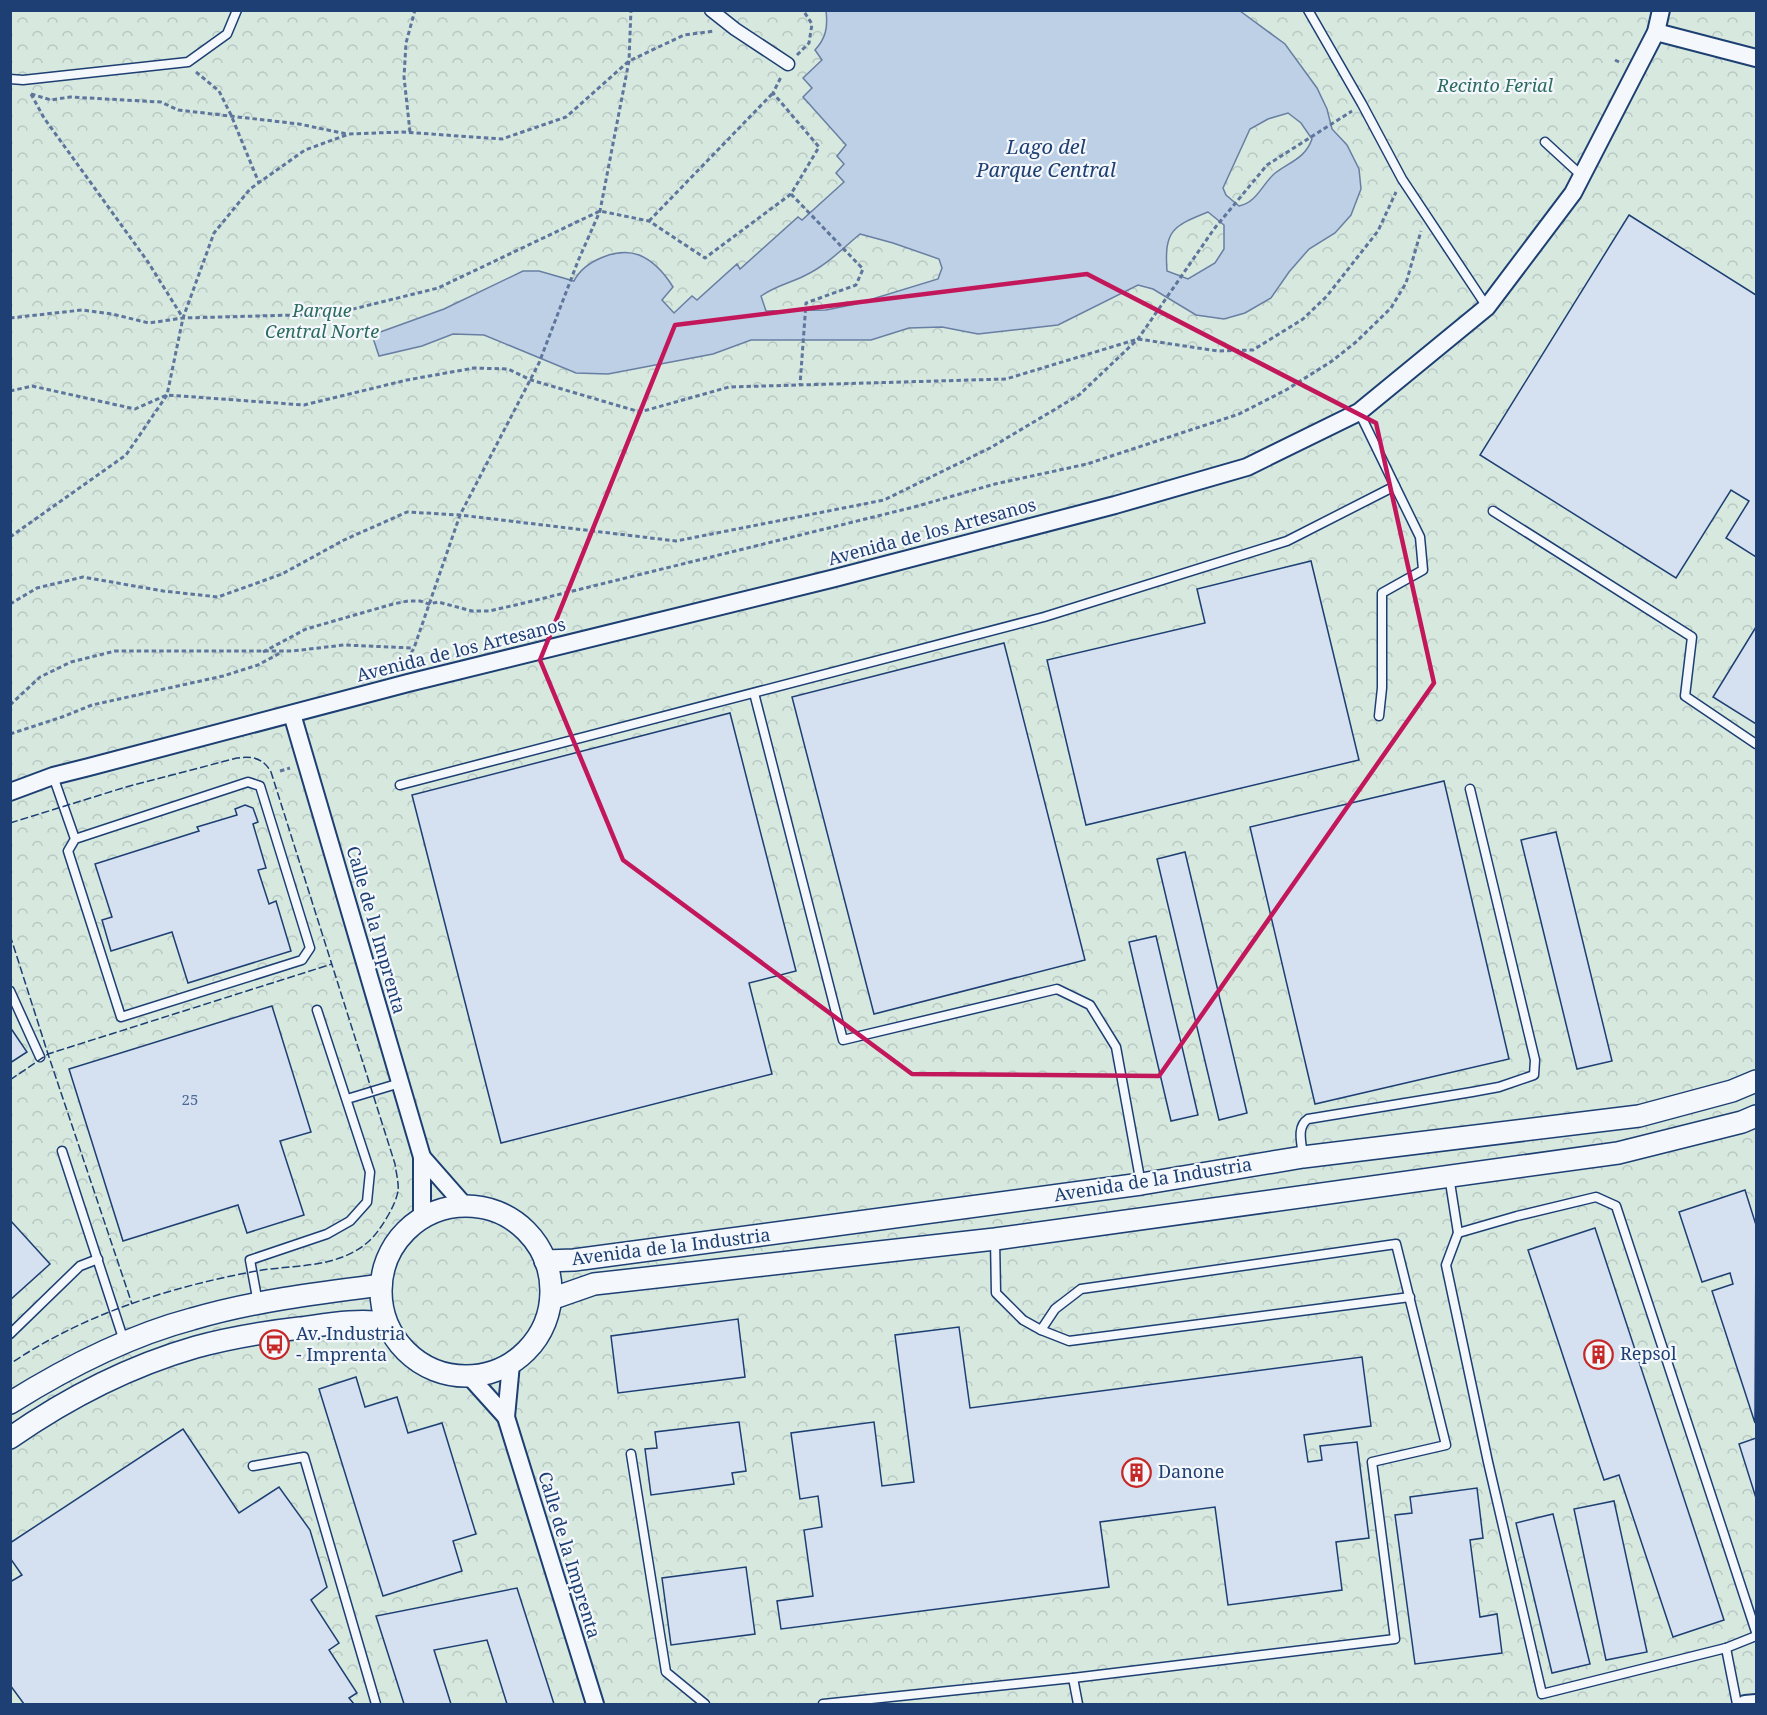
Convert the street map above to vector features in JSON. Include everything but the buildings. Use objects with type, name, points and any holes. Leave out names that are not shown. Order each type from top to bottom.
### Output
[{"type":"street","points":[[711,10],[788,64]]},
{"type":"street","name":"Avenida de los Artesanos","points":[[10,792],[53,776],[408,682],[835,578],[1115,505],[1247,467],[1359,412],[1487,307],[1583,177],[1656,32],[1661,10]]},
{"type":"street","points":[[1656,32],[1756,58]]},
{"type":"street","name":"Calle de la Imprenta","points":[[292,714],[422,1157],[422,1218]]},
{"type":"street","name":"Avenida de la Industria","points":[[545,1261],[574,1260],[1141,1184],[1303,1157],[1639,1116],[1732,1091],[1756,1081]]},
{"type":"street","name":"Avenida de la Industria","points":[[551,1299],[594,1284],[995,1239],[1618,1153],[1742,1122],[1756,1116]]},
{"type":"street","name":"Calle de la Imprenta","points":[[422,1157],[465,1206]]},
{"type":"street","points":[[465,1206],[490,1209],[514,1221],[533,1238],[545,1261],[550,1280],[551,1299],[544,1324],[531,1347],[511,1364],[492,1373],[471,1377],[444,1374],[420,1363],[400,1346],[386,1323],[381,1304],[381,1285],[387,1258],[401,1235],[422,1218],[443,1209],[465,1206]]},
{"type":"street","points":[[10,1403],[30,1390],[124,1342],[192,1319],[258,1303],[381,1285]]},
{"type":"street","points":[[10,1438],[43,1415],[131,1371],[196,1347],[272,1332],[363,1320],[386,1323]]},
{"type":"street","name":"Calle de la Imprenta","points":[[511,1364],[506,1417],[594,1704]]},
{"type":"street","name":"Calle de la Imprenta","points":[[471,1377],[506,1417]]},
{"type":"street","points":[[1744,1704],[1756,1702]]},
{"type":"lane","points":[[10,79],[23,80],[188,62],[227,34],[237,10]]},
{"type":"lane","points":[[1308,10],[1402,179],[1487,307]]},
{"type":"lane","points":[[1545,142],[1583,177]]},
{"type":"lane","points":[[1359,412],[1420,537],[1423,570],[1382,593],[1382,688],[1379,716]]},
{"type":"lane","points":[[400,785],[1044,617],[1287,541],[1395,486]]},
{"type":"lane","points":[[1492,511],[1692,636],[1685,696],[1756,744]]},
{"type":"lane","points":[[754,693],[843,1040],[1057,989],[1090,1005],[1116,1047],[1141,1184]]},
{"type":"lane","points":[[53,776],[75,839],[68,851],[121,1017],[302,960],[310,948],[260,786],[248,782],[75,839]]},
{"type":"lane","points":[[1303,1157],[1301,1128],[1308,1119],[1460,1095],[1499,1087],[1534,1075],[1535,1060],[1470,789]]},
{"type":"lane","points":[[10,991],[40,1057]]},
{"type":"lane","points":[[258,1303],[250,1260],[327,1234],[350,1221],[367,1202],[370,1172],[317,1010]]},
{"type":"lane","points":[[347,1099],[400,1083]]},
{"type":"lane","points":[[62,1151],[124,1342]]},
{"type":"lane","points":[[1449,1176],[1458,1233],[1446,1265],[1488,1462],[1542,1694],[1726,1648],[1756,1634],[1616,1206],[1596,1197],[1458,1233]]},
{"type":"lane","points":[[995,1239],[996,1293],[1023,1320],[1069,1341],[1410,1297]]},
{"type":"lane","points":[[823,1704],[1073,1678],[1395,1639],[1372,1462],[1446,1445],[1396,1244],[1081,1289],[1055,1309],[1041,1330]]},
{"type":"lane","points":[[10,1334],[80,1266],[98,1260]]},
{"type":"lane","points":[[632,1454],[666,1672],[705,1704]]},
{"type":"lane","points":[[254,1466],[304,1457],[376,1704]]},
{"type":"lane","points":[[1726,1648],[1737,1704]]},
{"type":"lane","points":[[1073,1678],[1078,1704]]},
{"type":"path","points":[[410,132],[404,77],[406,43],[415,10]]},
{"type":"path","points":[[408,682],[404,666],[414,648],[460,515],[539,363],[600,211],[629,62],[631,10]]},
{"type":"path","points":[[649,221],[773,93],[788,64],[809,43],[812,24],[803,10]]},
{"type":"path","points":[[30,94],[51,100],[70,97],[161,102],[178,110],[299,124],[349,134],[410,132],[502,140],[566,117],[629,62],[684,35],[735,29]]},
{"type":"path","points":[[179,63],[197,73],[219,91],[259,183]]},
{"type":"path","points":[[23,80],[44,118],[148,262],[183,318]]},
{"type":"path","points":[[10,318],[82,310],[149,323],[183,318],[333,314],[438,288],[600,211],[649,221],[705,258],[791,194],[819,147],[773,93]]},
{"type":"path","points":[[10,604],[37,588],[83,577],[163,591],[218,597],[282,574],[344,540],[407,512],[460,515],[676,541],[884,500],[990,448],[1079,395],[1138,339],[1214,229],[1267,165],[1362,104]]},
{"type":"path","points":[[10,537],[126,455],[167,395],[183,318],[214,232],[250,189],[305,150],[349,134]]},
{"type":"path","points":[[10,391],[32,386],[135,409],[167,395],[304,405],[407,380],[474,368],[508,369],[531,380],[640,412],[729,387],[1006,379],[1138,339],[1218,351],[1253,350],[1303,319],[1327,296],[1378,231],[1402,179]]},
{"type":"path","points":[[791,194],[862,269],[856,285],[807,303],[800,384]]},
{"type":"path","points":[[263,651],[306,629],[393,604],[408,601],[429,604],[448,603],[472,611],[481,611],[524,603],[914,507],[995,484],[1087,464],[1239,414],[1271,399],[1332,361],[1356,342],[1391,308],[1406,283],[1426,215]]},
{"type":"path","points":[[10,705],[40,677],[71,662],[115,651],[284,651],[344,645],[414,648]]},
{"type":"path","points":[[10,734],[92,705],[222,676],[258,665],[284,651]]},
{"type":"highlighted area","points":[[1087,274],[1376,423],[1434,683],[1159,1076],[912,1074],[623,860],[540,660],[675,325]]},
{"type":"green space","points":[[11,11],[1756,11],[1756,1704],[11,1704]]},
{"type":"water","name":"Lago del Parque Central","points":[[826,11],[1240,11],[1285,44],[1317,88],[1327,109],[1332,129],[1347,145],[1359,169],[1361,189],[1351,215],[1335,233],[1309,249],[1271,298],[1245,313],[1224,319],[1196,315],[1153,289],[1138,285],[1058,325],[978,334],[942,327],[909,328],[871,340],[751,340],[713,354],[608,374],[576,373],[484,335],[453,334],[422,346],[379,356],[372,335],[444,309],[523,271],[539,271],[574,281],[585,267],[611,254],[639,255],[659,268],[673,287],[662,300],[674,313],[692,296],[697,300],[737,264],[740,269],[798,217],[802,220],[844,182],[836,173],[844,164],[837,156],[846,145],[803,97],[812,88],[803,78],[822,60],[815,50],[824,37]],"holes":[[[1288,113],[1301,123],[1312,139],[1309,146],[1301,156],[1274,174],[1255,197],[1239,206],[1226,195],[1223,188],[1250,129],[1268,119]],[[1208,212],[1224,225],[1224,249],[1215,263],[1188,279],[1167,271],[1166,257],[1169,238],[1173,231],[1186,221]],[[860,234],[939,259],[942,268],[938,279],[856,304],[826,310],[766,311],[761,296],[812,272]]]},
{"type":"fence","points":[[10,823],[126,787],[237,758],[253,758],[265,764],[271,772],[395,1164],[398,1181],[397,1197],[386,1218],[368,1242],[355,1251],[327,1262],[251,1272],[157,1295],[66,1331],[10,1364]]},
{"type":"fence","points":[[10,935],[132,1304]]},
{"type":"fence","points":[[10,1080],[48,1054],[332,964]]},
{"type":"place","name":"Av. Industria - Imprenta","points":[[275,1344]]},
{"type":"place","name":"Repsol","points":[[1599,1354]]},
{"type":"place","name":"Danone","points":[[1137,1472]]},
{"type":"park label","name":"Recinto Ferial","points":[[1495,86]]},
{"type":"park label","name":"Parque Central Norte","points":[[322,321]]}]
